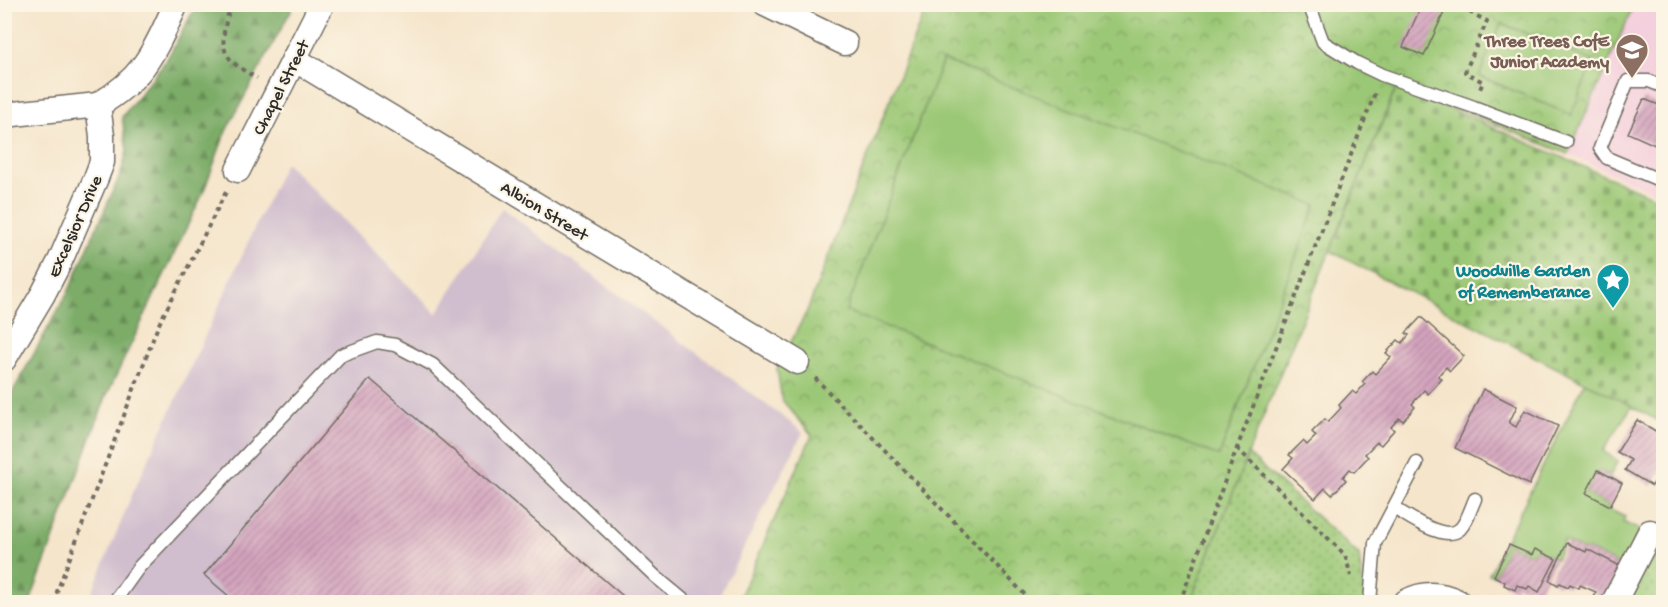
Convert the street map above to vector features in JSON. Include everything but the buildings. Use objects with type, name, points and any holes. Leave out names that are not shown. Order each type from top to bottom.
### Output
[{"type":"street","points":[[4,115],[98,105],[120,92],[140,73],[158,44],[176,4]]},
{"type":"street","name":"Chapel Street","points":[[238,169],[322,4]]},
{"type":"street","points":[[765,4],[845,43]]},
{"type":"street","name":"Albion Street","points":[[294,59],[797,362]]},
{"type":"street","name":"Excelsior Drive","points":[[4,359],[60,261],[102,162],[102,136],[98,105]]},
{"type":"street","points":[[1614,603],[1650,532]]},
{"type":"street","points":[[1406,603],[1414,598],[1442,594],[1458,603]]},
{"type":"lane","points":[[1309,4],[1323,42],[1357,63],[1382,75],[1566,142]]},
{"type":"lane","points":[[1664,87],[1649,81],[1628,81],[1600,148],[1607,158],[1664,182]]},
{"type":"lane","points":[[114,603],[139,567],[341,355],[377,342],[395,345],[433,366],[686,603]]},
{"type":"lane","points":[[1370,603],[1375,543],[1418,463]]},
{"type":"lane","points":[[1394,508],[1439,533],[1448,534],[1460,528],[1475,499]]},
{"type":"path","points":[[231,4],[223,37],[228,58],[237,68],[279,88]]},
{"type":"path","points":[[1453,4],[1487,21],[1465,72],[1483,82],[1474,107]]},
{"type":"path","points":[[1180,603],[1237,448],[1382,75]]},
{"type":"path","points":[[53,603],[158,326],[238,169]]},
{"type":"path","points":[[797,362],[819,381],[1032,603]]},
{"type":"path","points":[[1237,448],[1345,555],[1353,584]]},
{"type":"shaded area","name":"Three Trees CofE Junior Academy","points":[[1634,5],[1663,5],[1663,196],[1568,154]]},
{"type":"shaded area","points":[[285,162],[437,314],[502,208],[803,432],[718,598],[723,602],[88,602],[132,495]]},
{"type":"green space","points":[[197,4],[294,5],[226,131],[203,193],[106,397],[30,602],[5,602],[5,412],[12,393],[69,290],[121,173],[127,151],[122,117],[167,59]]},
{"type":"green space","points":[[927,5],[1634,5],[1568,154],[1397,85],[1190,602],[739,602],[812,435],[782,400],[777,369],[807,311]]},
{"type":"green space","points":[[1501,23],[1593,61],[1571,115],[1479,76]]},
{"type":"green space","points":[[943,60],[1316,205],[1219,456],[846,311]]},
{"type":"green space","points":[[1397,86],[1663,201],[1663,423],[1330,251]]},
{"type":"green space","points":[[1585,382],[1632,406],[1603,451],[1618,461],[1610,476],[1598,470],[1586,493],[1610,506],[1608,509],[1625,517],[1623,522],[1640,530],[1622,567],[1588,549],[1586,552],[1564,541],[1556,559],[1535,549],[1532,555],[1509,545],[1494,576],[1489,574]]},
{"type":"green space","points":[[1248,454],[1359,555],[1365,602],[1190,602]]},
{"type":"green space","points":[[1663,525],[1663,602],[1634,602],[1628,599]]},
{"type":"place","name":"Three Trees CofE Junior Academy","points":[[1632,79]]},
{"type":"place","name":"Woodville Garden of Rememberance","points":[[1613,309]]}]
